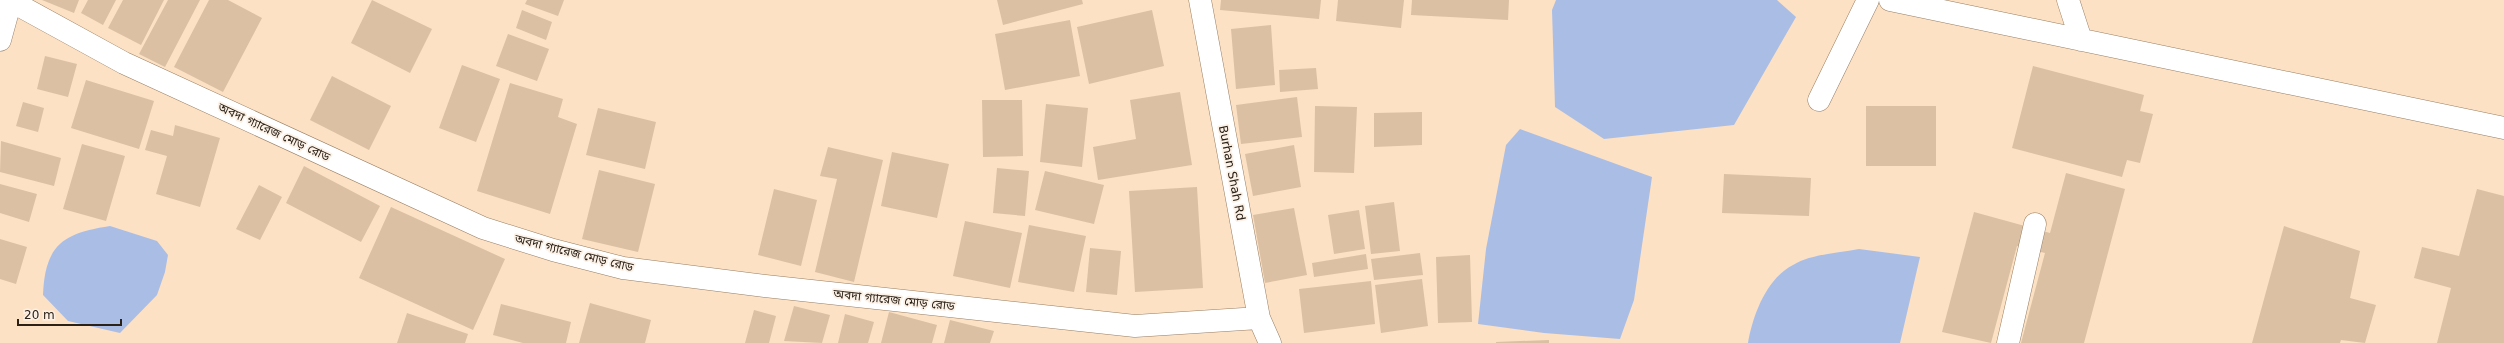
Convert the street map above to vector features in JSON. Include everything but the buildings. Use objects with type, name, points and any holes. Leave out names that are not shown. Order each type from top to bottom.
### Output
[{"type":"street","name":"অবদা গ্যারেজ মোড় রোড","points":[[10,0],[131,67],[483,228],[553,250],[623,268],[749,284],[1135,326],[1259,318]]},
{"type":"street","points":[[0,40],[10,0]]},
{"type":"street","name":"Burhan Shah Rd","points":[[1200,0],[1259,318],[1270,343]]},
{"type":"street","points":[[1819,100],[1868,0]]},
{"type":"street","points":[[1890,0],[2504,128]]},
{"type":"street","points":[[2068,0],[2081,40]]},
{"type":"street","points":[[2008,343],[2035,224]]},
{"type":"water","points":[[1556,0],[1777,0],[1796,17],[1734,125],[1604,139],[1555,107],[1552,10]]},
{"type":"water","points":[[1520,129],[1652,177],[1634,300],[1620,339],[1544,333],[1478,324],[1486,249],[1506,145]]},
{"type":"water","points":[[110,226],[157,241],[168,255],[165,272],[157,295],[120,333],[68,321],[43,295],[48,264],[53,253],[60,244],[69,237],[80,233]]},
{"type":"water","points":[[1859,249],[1920,257],[1900,343],[1748,343],[1753,321],[1762,299],[1775,279],[1784,271],[1808,258]]}]
